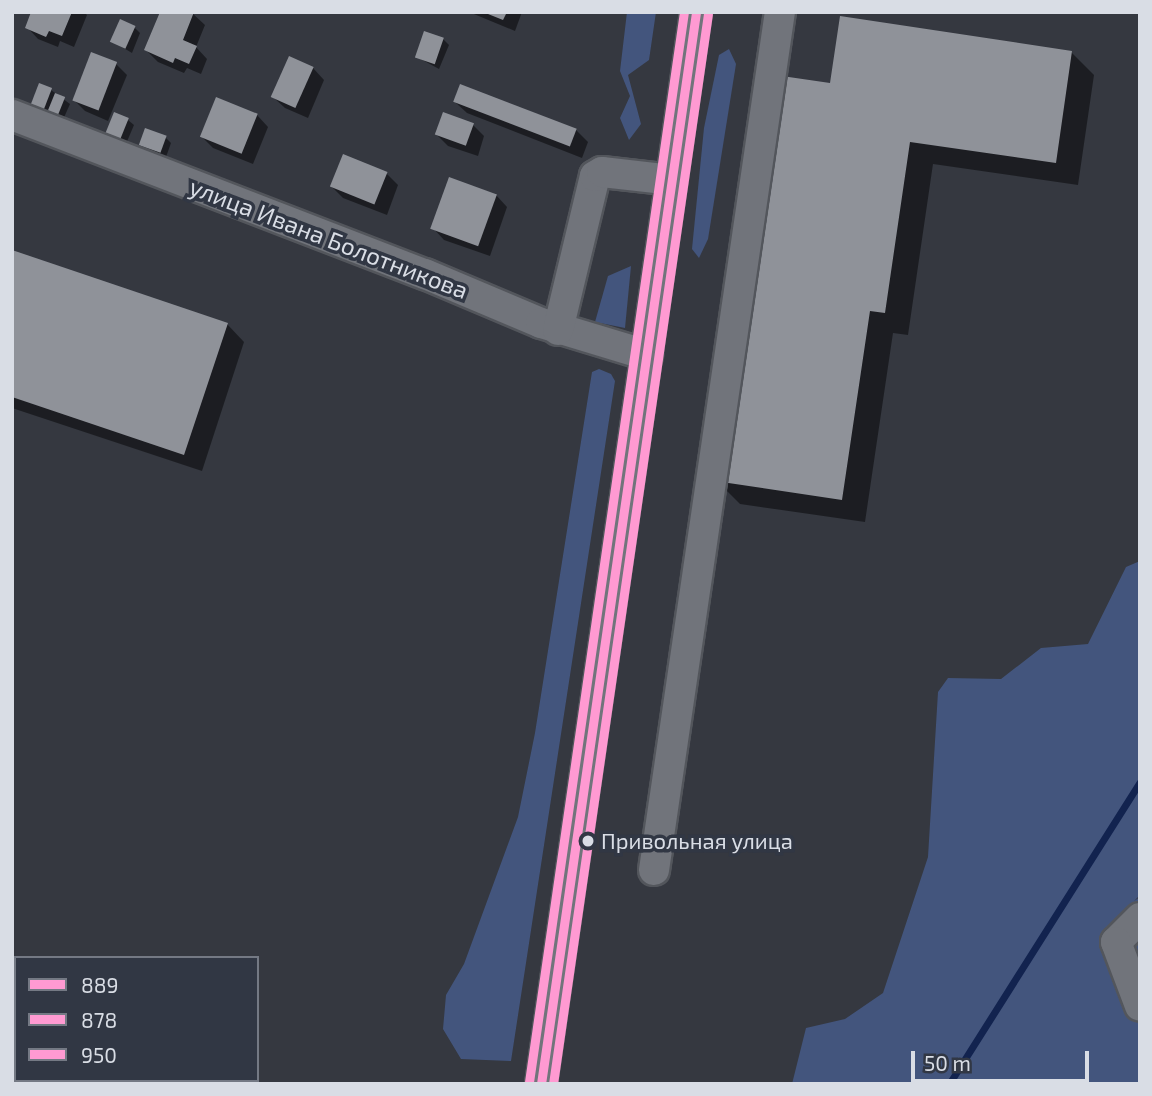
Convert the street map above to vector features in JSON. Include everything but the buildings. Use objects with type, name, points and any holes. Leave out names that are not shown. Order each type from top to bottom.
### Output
[{"type":"street","points":[[541,1084],[696,12]]},
{"type":"street","points":[[654,870],[780,12]]},
{"type":"street","name":"улица Ивана Болотникова","points":[[12,116],[425,274],[558,330],[647,355]]},
{"type":"street","points":[[558,330],[596,176],[602,173],[672,180]]},
{"type":"street","points":[[1140,918],[1125,948],[1140,1006]]},
{"type":"shaded area","points":[[627,12],[656,12],[649,60],[628,75],[641,124],[629,140],[620,118],[630,96],[620,71]]},
{"type":"shaded area","points":[[729,49],[736,64],[708,239],[699,258],[692,249],[704,128],[719,55]]},
{"type":"shaded area","points":[[631,266],[625,328],[595,322],[608,276]]},
{"type":"shaded area","points":[[599,369],[611,374],[615,381],[511,1061],[461,1059],[443,1029],[446,995],[464,964],[518,817],[535,733],[592,372]]},
{"type":"shaded area","points":[[1140,561],[1140,895],[1134,901],[1140,897],[1140,1084],[792,1084],[806,1028],[845,1019],[883,993],[928,857],[938,692],[948,678],[1001,679],[1041,648],[1088,644],[1126,567]]},
{"type":"waterway","points":[[949,1084],[1140,782]]},
{"type":"transit line","name":"950","points":[[529,1082],[684,12]]},
{"type":"transit line","name":"889","points":[[541,1084],[696,12]]},
{"type":"transit line","name":"878","points":[[553,1084],[708,14]]},
{"type":"place","name":"Привольная улица","points":[[588,841]]}]
